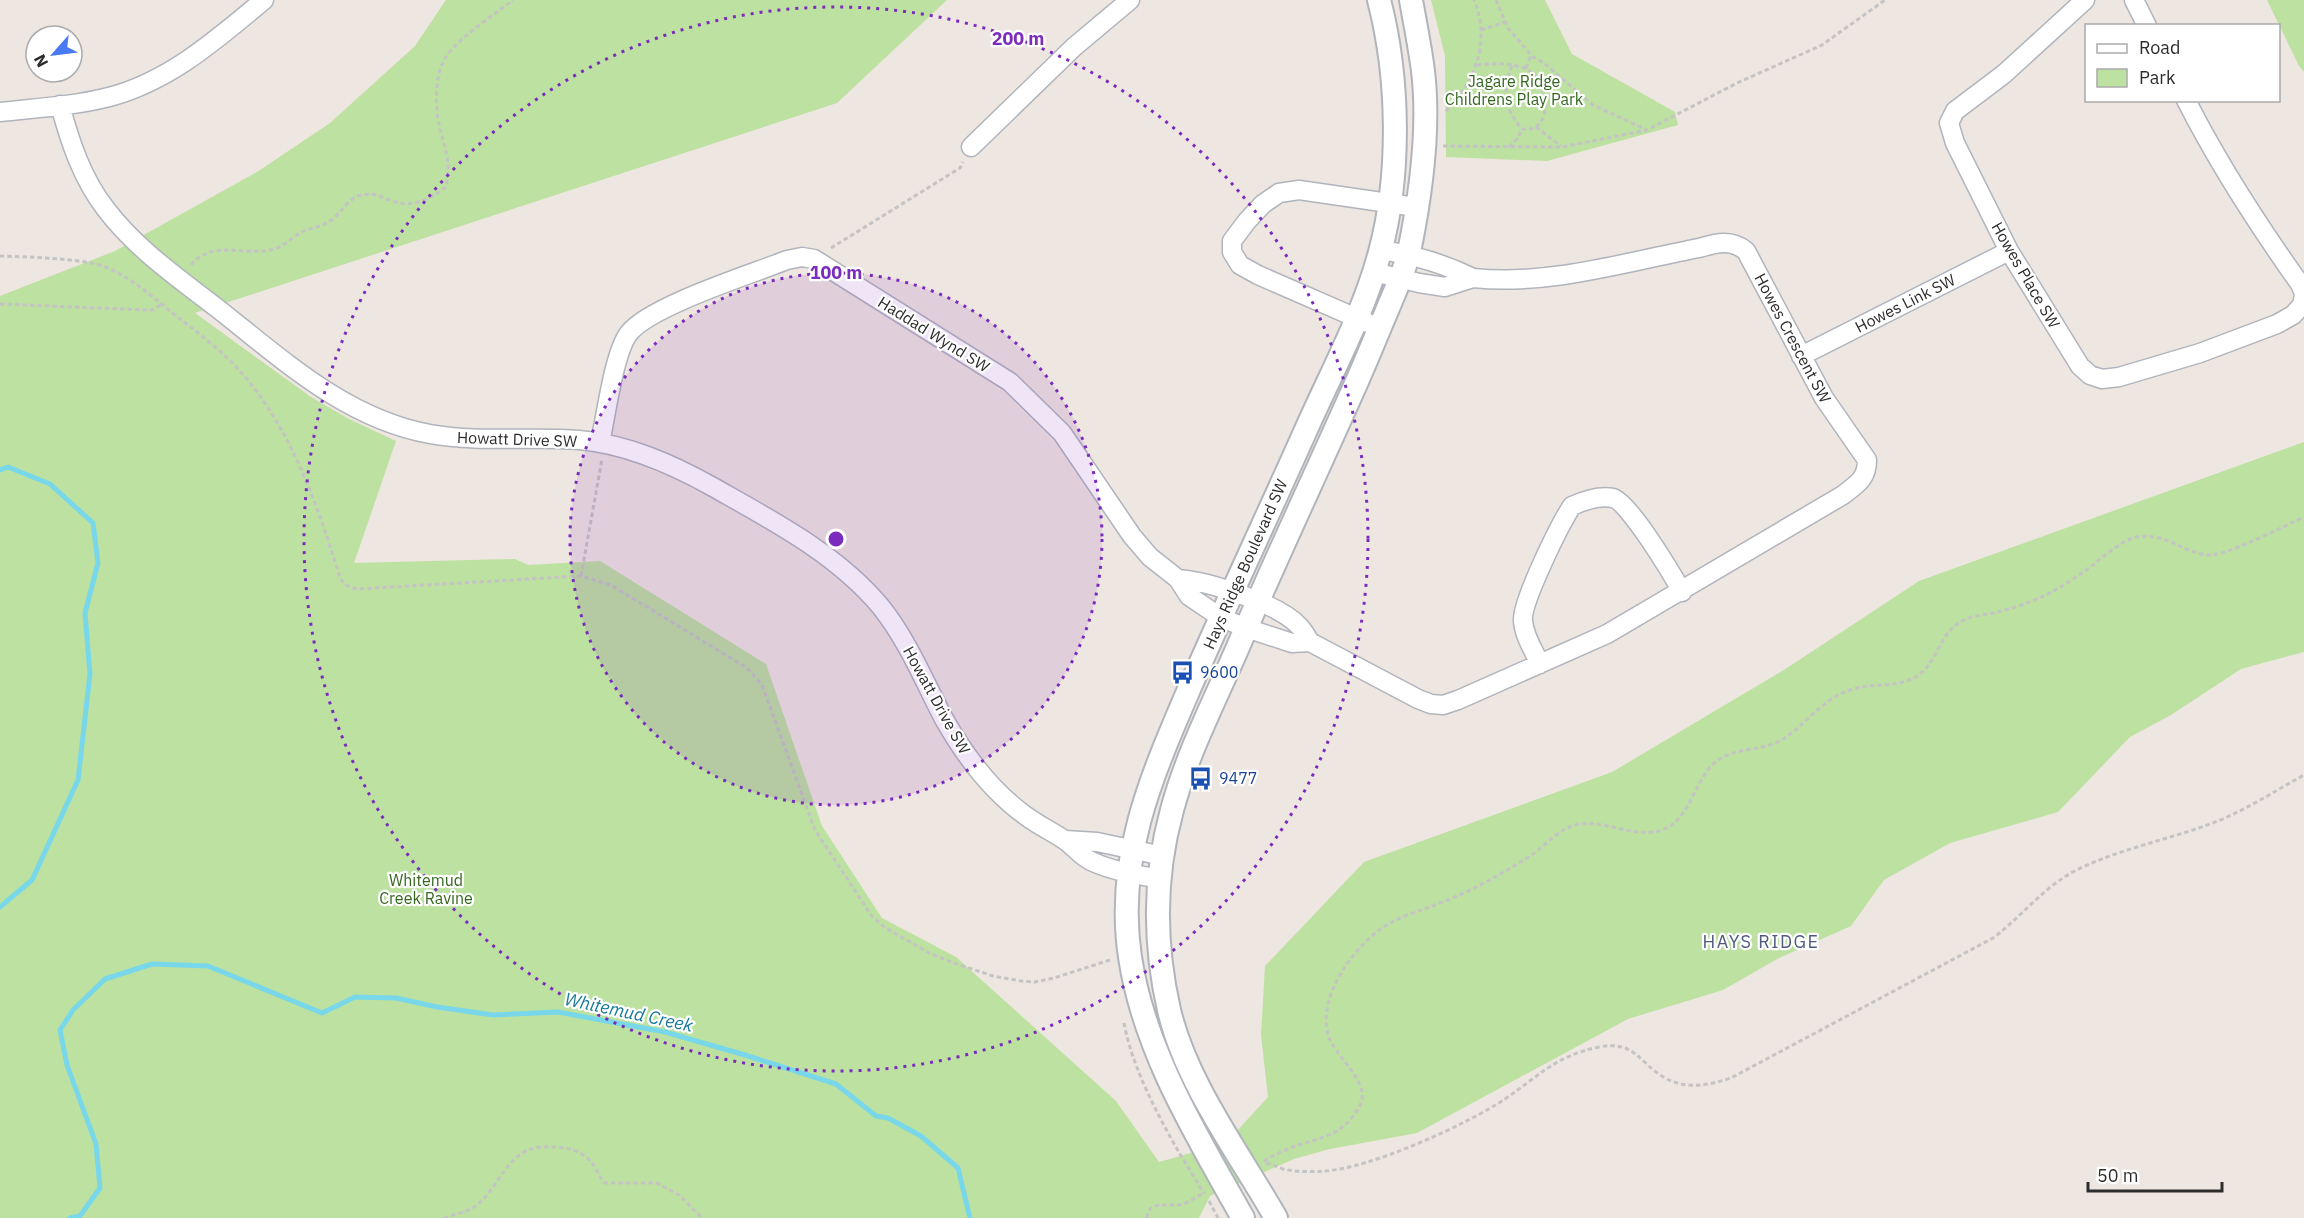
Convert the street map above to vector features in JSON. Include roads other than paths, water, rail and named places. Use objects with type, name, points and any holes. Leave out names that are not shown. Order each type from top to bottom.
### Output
[{"type":"street","points":[[972,147],[1074,47],[1130,0]]},
{"type":"street","name":"Hays Ridge Boulevard SW","points":[[1243,1218],[1181,1104],[1150,1036],[1130,956],[1127,917],[1130,873],[1144,800],[1154,770],[1356,318],[1381,250],[1395,148],[1392,65],[1379,0]]},
{"type":"street","name":"Hays Ridge Boulevard SW","points":[[1276,1218],[1201,1090],[1182,1052],[1162,972],[1158,926],[1160,879],[1171,812],[1182,780],[1246,628],[1379,329],[1408,254],[1420,181],[1425,106],[1423,71],[1410,0]]},
{"type":"street","name":"Howes Place SW","points":[[2085,0],[2004,74],[1955,111],[1949,123],[1955,143],[2009,251],[2080,366],[2090,375],[2102,379],[2119,377],[2200,353],[2277,324],[2293,315],[2301,305],[2304,294],[2300,284],[2258,224],[2222,166],[2187,102]]},
{"type":"street","points":[[2134,0],[2146,24]]},
{"type":"street","points":[[0,112],[108,97],[157,78],[202,50],[255,3]]},
{"type":"street","name":"Howatt Drive SW","points":[[60,105],[68,136],[87,180],[104,207],[122,229],[154,260],[325,391],[367,414],[427,434],[472,440],[559,440],[602,443],[648,456],[695,477],[822,553],[863,587],[893,623],[954,735],[980,772],[1010,803],[1027,817],[1065,840],[1086,859],[1130,873],[1160,879]]},
{"type":"street","points":[[1379,329],[1258,276],[1240,265],[1232,252],[1233,241],[1246,221],[1263,204],[1279,193],[1299,190],[1416,207]]},
{"type":"street","name":"Howes Crescent SW","points":[[1221,617],[1292,643],[1310,642],[1418,699],[1431,704],[1443,705],[1607,634],[1682,592],[1843,495],[1860,482],[1867,473],[1867,460],[1824,398],[1746,251],[1738,244],[1716,243],[1530,278],[1500,281],[1473,278]]},
{"type":"street","points":[[1381,250],[1408,254],[1449,266],[1473,278]]},
{"type":"street","name":"Howes Link SW","points":[[1801,356],[2009,251]]},
{"type":"street","name":"Haddad Wynd SW","points":[[602,443],[620,353],[629,333],[638,324],[657,311],[787,260],[802,257],[814,259],[1010,382],[1062,433],[1132,536],[1150,556],[1178,579],[1189,596],[1221,617]]},
{"type":"street","points":[[1374,272],[1445,287],[1473,278]]},
{"type":"street","points":[[1540,664],[1522,621],[1524,608],[1553,540],[1572,506],[1599,498],[1611,497],[1620,501],[1651,543],[1682,592]]},
{"type":"street","points":[[1178,579],[1197,580],[1277,611],[1299,625],[1310,642]]},
{"type":"street","name":"Howatt Drive SW","points":[[1065,840],[1097,842],[1163,856]]},
{"type":"waterway","name":"Whitemud Creek","points":[[0,470],[8,467],[50,484],[93,523],[98,563],[85,613],[90,674],[78,780],[32,880],[0,907]]},
{"type":"waterway","name":"Whitemud Creek","points":[[70,1218],[80,1216],[100,1188],[96,1144],[67,1065],[60,1030],[73,1010],[105,979],[152,964],[208,966],[322,1013],[355,997],[396,998],[493,1015],[558,1012],[665,1032],[745,1055],[836,1084],[876,1116],[888,1118],[921,1136],[958,1168],[970,1218]]},
{"type":"place","name":"9600","points":[[1182,672]]},
{"type":"place","name":"9477","points":[[1201,778]]},
{"type":"district","name":"HAYS RIDGE","points":[[1761,941]]},
{"type":"park label","name":"Jagare Ridge Childrens Play Park","points":[[1514,90]]},
{"type":"park label","name":"Whitemud Creek Ravine","points":[[426,889]]}]
